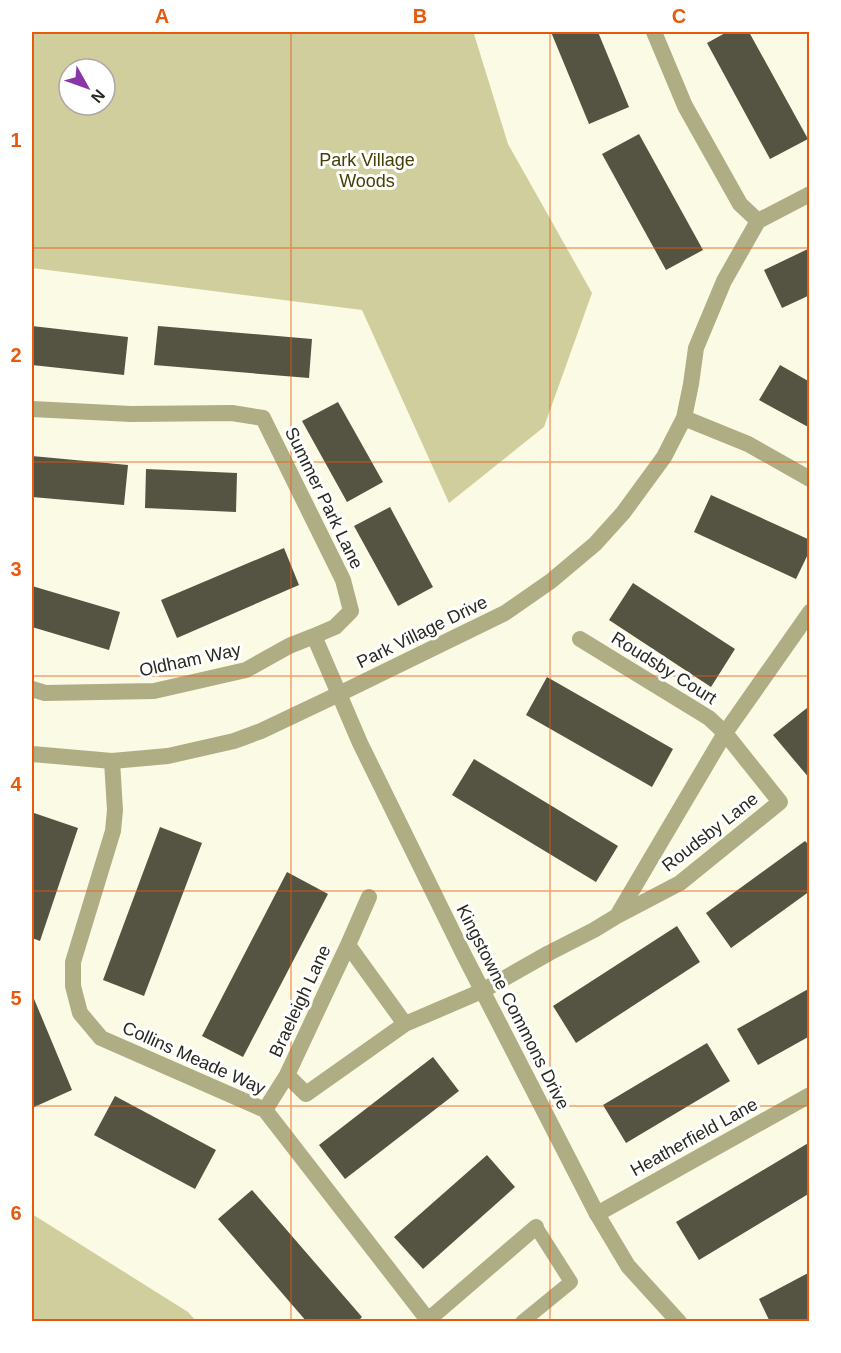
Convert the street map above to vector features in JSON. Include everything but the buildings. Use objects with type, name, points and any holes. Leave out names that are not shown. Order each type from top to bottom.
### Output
[{"type":"street","points":[[654,32],[685,106],[740,204],[758,221],[810,194]]},
{"type":"street","name":"Park Village Drive","points":[[32,754],[112,761],[168,756],[234,741],[261,731],[505,613],[552,581],[595,543],[623,513],[664,457],[684,418],[696,348],[723,281],[758,221]]},
{"type":"street","name":"Summer Park Lane","points":[[32,409],[131,414],[232,413],[263,418],[343,580],[351,611],[334,627],[314,636]]},
{"type":"street","points":[[684,418],[748,444],[810,479]]},
{"type":"street","name":"Roudsby Lane","points":[[617,916],[725,733],[810,612]]},
{"type":"street","points":[[314,636],[339,694]]},
{"type":"street","name":"Oldham Way","points":[[32,689],[45,693],[154,691],[246,670],[289,646],[314,636]]},
{"type":"street","name":"Roudsby Court","points":[[580,639],[709,718],[725,733]]},
{"type":"street","name":"Kingstowne Commons Drive","points":[[339,694],[360,742],[482,991],[597,1214],[628,1266],[679,1322]]},
{"type":"street","name":"Roudsby Lane","points":[[482,991],[680,883],[780,802],[725,733]]},
{"type":"street","name":"Collins Meade Way","points":[[112,761],[115,810],[112,831],[73,962],[72,986],[80,1014],[101,1038],[265,1110],[429,1321],[536,1227]]},
{"type":"street","name":"Braeleigh Lane","points":[[265,1110],[287,1075],[369,897]]},
{"type":"street","name":"Braeleigh Lane","points":[[348,945],[405,1024]]},
{"type":"street","name":"Braeleigh Lane","points":[[287,1075],[306,1094],[405,1024],[482,991]]},
{"type":"street","name":"Heatherfield Lane","points":[[597,1214],[810,1095]]},
{"type":"lane","points":[[522,1322],[572,1282],[536,1227]]},
{"type":"green space","name":"Park Village Woods","points":[[32,32],[476,32],[474,34],[508,144],[592,293],[544,427],[449,503],[362,310],[32,268]]},
{"type":"green space","points":[[32,1214],[188,1312],[196,1321],[32,1321]]}]
